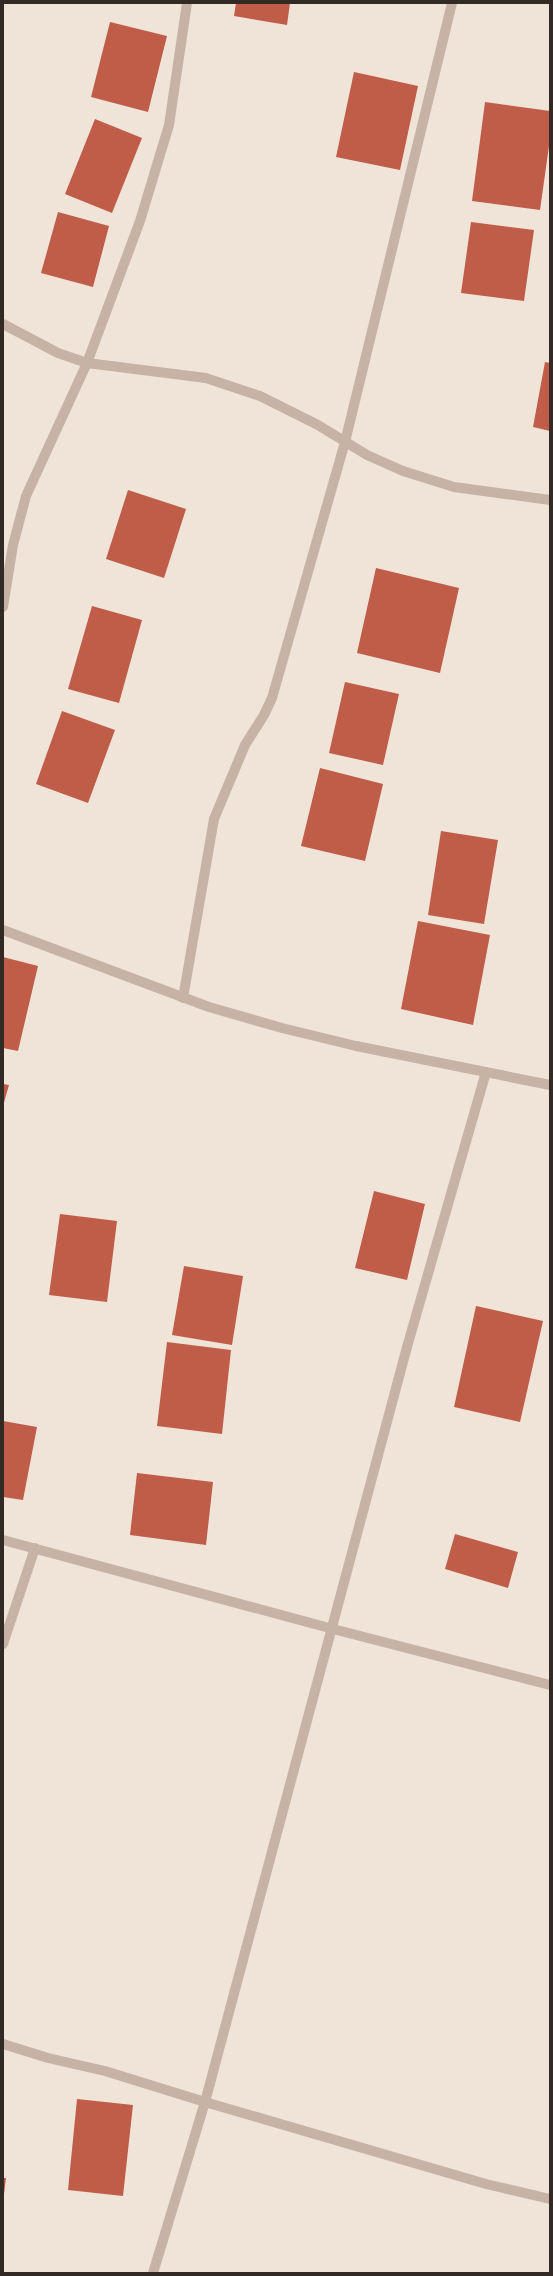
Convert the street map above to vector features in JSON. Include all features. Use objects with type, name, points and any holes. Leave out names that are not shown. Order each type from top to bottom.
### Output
[{"type":"street","points":[[3,607],[13,545],[26,496],[88,363],[140,221],[169,125],[187,3]]},
{"type":"street","points":[[184,998],[214,819],[244,745],[264,715],[272,698],[345,442],[452,3]]},
{"type":"street","points":[[3,324],[58,353],[88,363],[206,378],[260,396],[318,425],[367,455],[403,471],[454,487],[550,500]]},
{"type":"street","points":[[3,930],[184,998],[282,1028],[550,1085]]},
{"type":"street","points":[[153,2273],[205,2102],[333,1629],[407,1347],[486,1072]]},
{"type":"street","points":[[3,1540],[333,1629],[550,1685]]},
{"type":"street","points":[[3,1644],[35,1548]]},
{"type":"street","points":[[3,2044],[48,2058],[105,2071],[205,2102],[486,2184],[550,2199]]},
{"type":"building","points":[[236,3],[290,3],[287,25],[234,16]]},
{"type":"building","points":[[110,22],[167,36],[148,112],[91,97]]},
{"type":"building","points":[[354,72],[418,86],[400,170],[336,157]]},
{"type":"building","points":[[485,102],[550,111],[550,139],[540,210],[472,201]]},
{"type":"building","points":[[95,119],[142,138],[112,213],[65,194]]},
{"type":"building","points":[[58,212],[109,226],[93,287],[41,273]]},
{"type":"building","points":[[471,222],[534,230],[524,301],[461,293]]},
{"type":"building","points":[[545,362],[550,363],[550,431],[533,427]]},
{"type":"building","points":[[128,490],[186,509],[164,578],[106,559]]},
{"type":"building","points":[[376,568],[459,588],[440,673],[357,653]]},
{"type":"building","points":[[92,606],[142,620],[119,703],[68,689]]},
{"type":"building","points":[[345,682],[399,694],[383,765],[329,753]]},
{"type":"building","points":[[62,711],[115,730],[88,803],[36,784]]},
{"type":"building","points":[[320,768],[383,784],[365,861],[301,846]]},
{"type":"building","points":[[441,831],[498,840],[484,924],[428,915]]},
{"type":"building","points":[[418,921],[490,935],[473,1025],[401,1009]]},
{"type":"building","points":[[3,957],[38,966],[18,1051],[3,1048]]},
{"type":"building","points":[[3,1084],[9,1085],[3,1106]]},
{"type":"building","points":[[374,1191],[425,1204],[407,1280],[355,1268]]},
{"type":"building","points":[[60,1214],[117,1221],[107,1302],[49,1295]]},
{"type":"building","points":[[184,1266],[243,1276],[232,1345],[172,1335]]},
{"type":"building","points":[[476,1306],[543,1321],[520,1422],[454,1407]]},
{"type":"building","points":[[167,1342],[231,1350],[222,1434],[157,1426]]},
{"type":"building","points":[[3,1421],[37,1427],[23,1500],[3,1497]]},
{"type":"building","points":[[137,1473],[213,1482],[206,1545],[130,1535]]},
{"type":"building","points":[[455,1534],[518,1552],[508,1588],[445,1569]]},
{"type":"building","points":[[77,2099],[133,2105],[123,2196],[68,2190]]},
{"type":"building","points":[[3,2178],[6,2178],[4,2194],[3,2194]]}]
